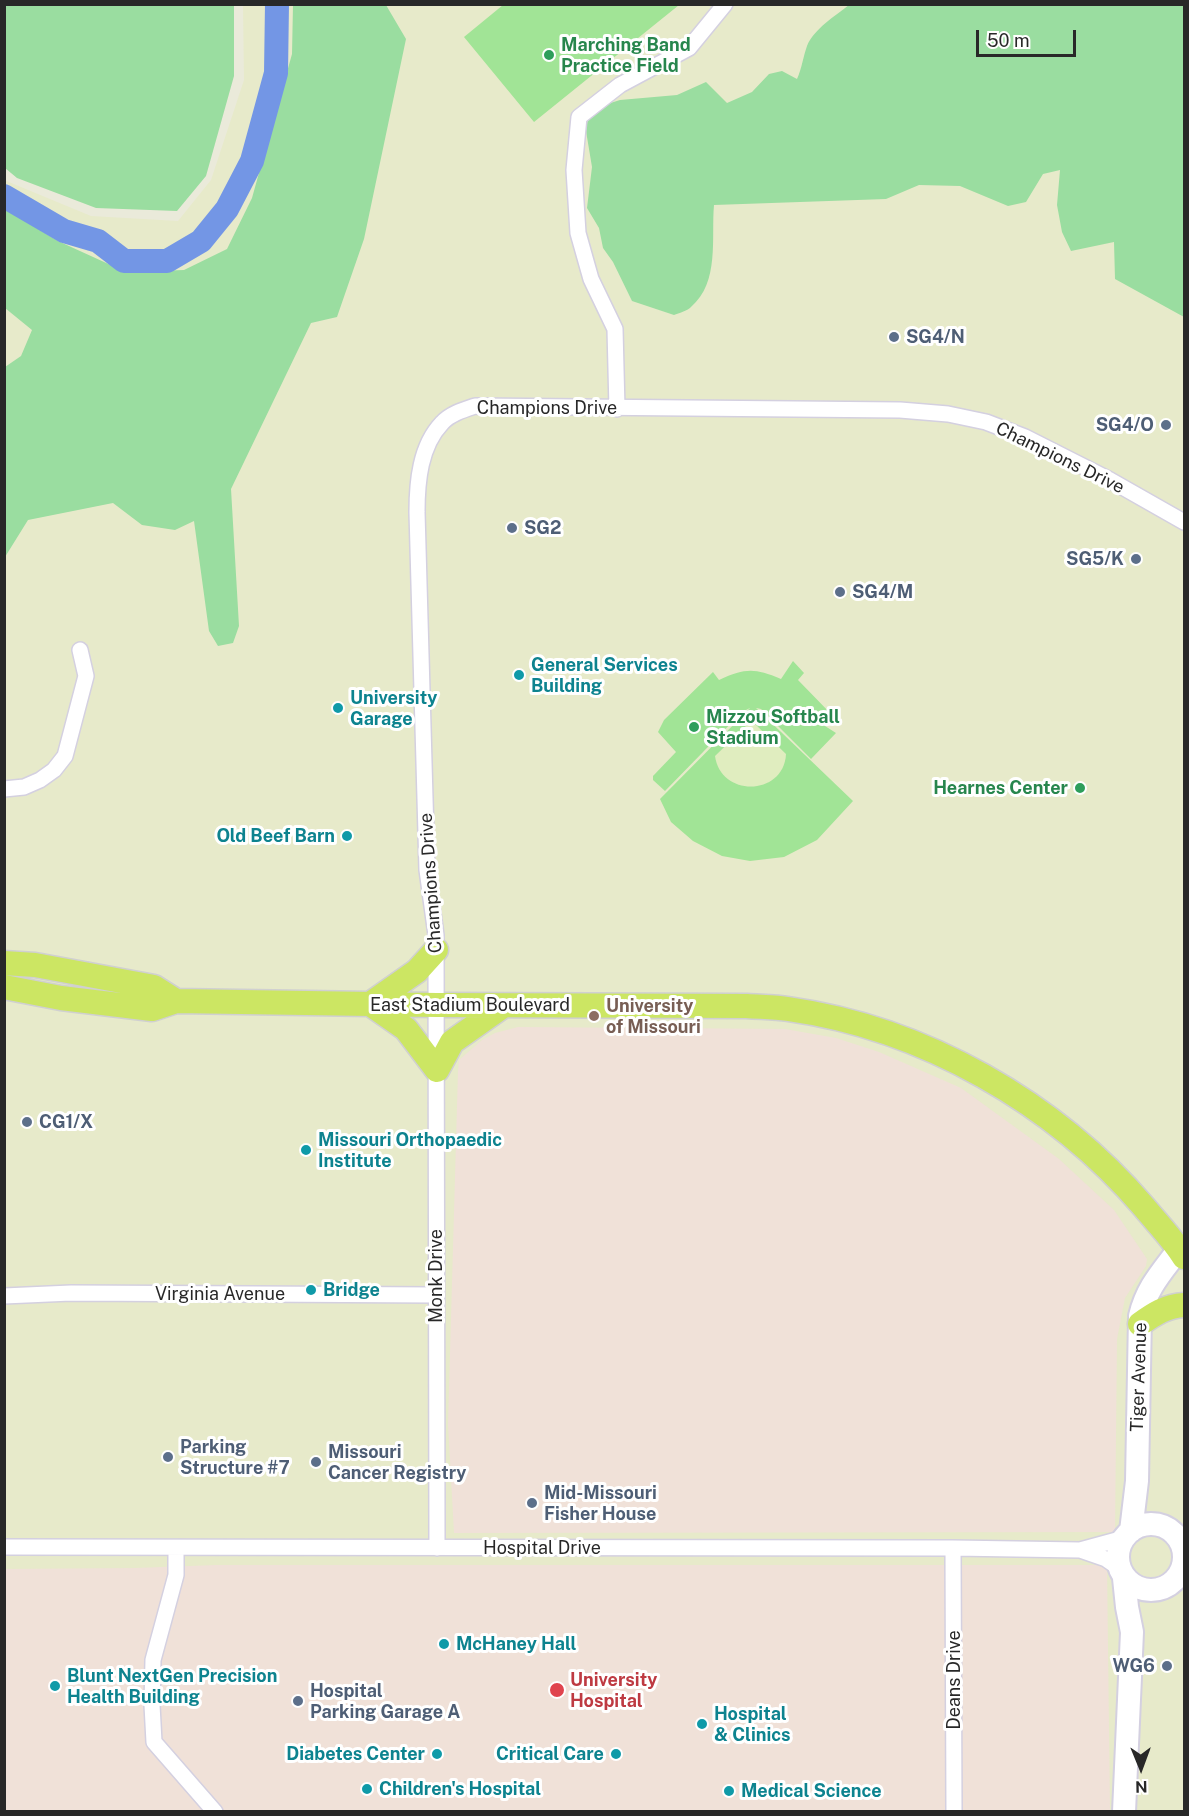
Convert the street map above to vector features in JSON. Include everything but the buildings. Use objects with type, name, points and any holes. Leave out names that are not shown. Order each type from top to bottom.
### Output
[{"type":"main road","points":[[436,950],[417,971],[370,1004],[406,1029],[437,1070],[452,1042],[503,1006]]},
{"type":"main road","name":"East Stadium Boulevard","points":[[4,963],[35,965],[154,987],[176,1001]]},
{"type":"main road","name":"East Stadium Boulevard","points":[[4,987],[60,998],[152,1010],[176,1001],[503,1006],[747,1006],[778,1008],[838,1019],[890,1034],[965,1066],[1035,1109],[1087,1149],[1115,1175],[1183,1250]]},
{"type":"main road","points":[[1140,1324],[1169,1307],[1185,1305]]},
{"type":"street","points":[[617,409],[615,330],[591,279],[578,233],[574,170],[579,117],[620,85],[689,48],[725,4]]},
{"type":"street","name":"Champions Drive","points":[[437,1005],[436,950],[428,870],[417,481],[433,434],[442,422],[457,412],[475,406],[900,410],[948,414],[986,422],[1025,437],[1110,480],[1185,522]]},
{"type":"street","points":[[4,789],[24,787],[40,780],[54,770],[65,756],[86,676],[80,650]]},
{"type":"street","name":"Monk Drive","points":[[436,1548],[437,1005]]},
{"type":"street","name":"Tiger Avenue","points":[[1127,1534],[1137,1481],[1140,1324],[1145,1298],[1152,1284],[1183,1250]]},
{"type":"street","name":"Virginia Avenue","points":[[4,1296],[71,1293],[436,1295]]},
{"type":"street","name":"Tiger Avenue","points":[[1137,1481],[1161,1526]]},
{"type":"street","points":[[1122,1573],[1132,1585],[1143,1590],[1155,1591],[1166,1587],[1175,1581],[1182,1571],[1183,1548],[1178,1538],[1171,1531],[1151,1524],[1140,1526],[1127,1534],[1119,1547],[1117,1558],[1122,1573],[1132,1632],[1124,1812]]},
{"type":"street","name":"Hospital Drive","points":[[1080,1550],[1127,1534]]},
{"type":"street","name":"Hospital Drive","points":[[4,1547],[1080,1550],[1106,1559],[1122,1573]]},
{"type":"street","points":[[176,1548],[176,1575],[153,1660],[154,1742],[215,1812]]},
{"type":"street","name":"Deans Drive","points":[[953,1548],[954,1812]]},
{"type":"street","points":[[1132,1632],[1141,1611],[1155,1591]]},
{"type":"shaded area","name":"University of Missouri","points":[[243,5],[1184,5],[1184,1811],[5,1811],[4,180],[91,216],[178,221],[211,180],[244,80]]},
{"type":"shaded area","points":[[518,1027],[785,1029],[836,1038],[879,1052],[961,1088],[1059,1159],[1114,1210],[1147,1259],[1146,1266],[1125,1298],[1117,1339],[1115,1532],[454,1533],[448,1424],[459,1060],[482,1040],[495,1033]]},
{"type":"shaded area","name":"University Hospital","points":[[215,1565],[1107,1565],[1110,1811],[5,1811],[4,1569]]},
{"type":"green space","points":[[4,5],[234,5],[234,76],[206,176],[177,211],[96,208],[17,178],[5,168]]},
{"type":"green space","points":[[293,5],[386,5],[406,39],[364,239],[337,317],[311,323],[231,489],[239,626],[233,643],[218,646],[209,631],[194,521],[175,530],[142,525],[113,503],[28,520],[5,557],[5,367],[21,356],[32,330],[5,308],[5,209],[58,241],[126,272],[184,270],[227,249],[252,198],[292,54]]},
{"type":"green space","name":"Marching Band Practice Field","points":[[503,5],[679,5],[534,122],[464,37]]},
{"type":"green space","points":[[849,5],[1184,5],[1184,317],[1115,279],[1114,242],[1071,251],[1062,232],[1057,205],[1060,170],[1043,174],[1026,202],[1008,206],[960,186],[919,185],[886,199],[714,205],[712,259],[706,285],[700,297],[685,311],[674,315],[632,301],[613,262],[603,248],[599,228],[587,208],[592,167],[586,131],[588,117],[598,107],[620,100],[677,95],[706,82],[727,103],[752,92],[769,74],[782,71],[797,79],[810,40],[825,23]]},
{"type":"green space","points":[[793,661],[804,673],[798,680],[833,716],[825,726],[836,733],[811,759],[761,709],[756,708],[853,801],[817,840],[784,857],[750,861],[722,856],[693,841],[671,822],[660,799],[750,708],[742,712],[665,791],[653,780],[653,776],[676,752],[658,732],[664,720],[713,672],[719,680],[736,673],[750,671],[781,679]],"holes":[[[747,725],[756,725],[786,754],[783,768],[775,778],[764,784],[740,785],[728,779],[720,770],[715,756]]]},
{"type":"sand","points":[[747,725],[756,725],[786,754],[783,768],[775,778],[764,784],[740,785],[728,779],[720,770],[715,756]]},
{"type":"waterway","points":[[4,196],[64,231],[98,241],[124,261],[167,261],[201,241],[227,209],[252,161],[276,73],[277,4]]},
{"type":"place","name":"Marching Band Practice Field","points":[[549,55]]},
{"type":"place","name":"SG4/N","points":[[894,337]]},
{"type":"place","name":"SG4/O","points":[[1166,425]]},
{"type":"place","name":"SG2","points":[[512,528]]},
{"type":"place","name":"SG5/K","points":[[1136,559]]},
{"type":"place","name":"SG4/M","points":[[840,592]]},
{"type":"place","name":"General Services Building","points":[[519,675]]},
{"type":"place","name":"University Garage","points":[[338,708]]},
{"type":"place","name":"Mizzou Softball Stadium","points":[[694,727]]},
{"type":"place","name":"Hearnes Center","points":[[1080,788]]},
{"type":"place","name":"Old Beef Barn","points":[[347,836]]},
{"type":"place","name":"University of Missouri","points":[[594,1016]]},
{"type":"place","name":"CG1/X","points":[[27,1122]]},
{"type":"place","name":"Missouri Orthopaedic Institute","points":[[306,1150]]},
{"type":"place","name":"Bridge","points":[[311,1290]]},
{"type":"place","name":"Parking Structure #7","points":[[168,1457]]},
{"type":"place","name":"Missouri Cancer Registry","points":[[316,1462]]},
{"type":"place","name":"Mid-Missouri Fisher House","points":[[532,1503]]},
{"type":"place","name":"McHaney Hall","points":[[444,1644]]},
{"type":"place","name":"WG6","points":[[1167,1666]]},
{"type":"place","name":"Blunt NextGen Precision Health Building","points":[[55,1686]]},
{"type":"place","name":"University Hospital","points":[[557,1690]]},
{"type":"place","name":"Hospital Parking Garage A","points":[[298,1701]]},
{"type":"place","name":"Hospital & Clinics","points":[[702,1724]]},
{"type":"place","name":"Diabetes Center","points":[[437,1754]]},
{"type":"place","name":"Critical Care","points":[[616,1754]]},
{"type":"place","name":"Children's Hospital","points":[[367,1789]]},
{"type":"place","name":"Medical Science","points":[[729,1791]]}]
